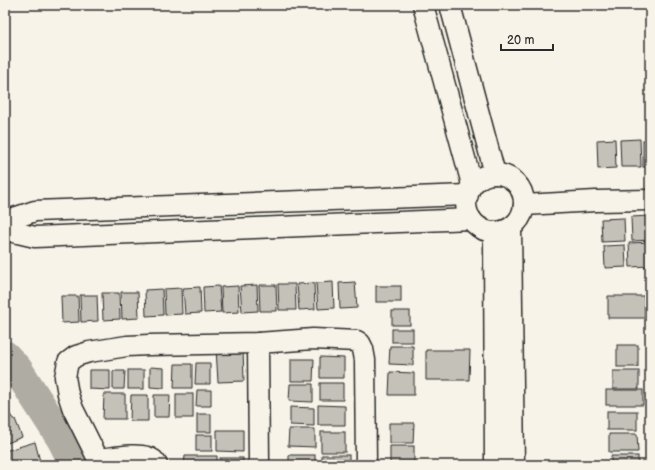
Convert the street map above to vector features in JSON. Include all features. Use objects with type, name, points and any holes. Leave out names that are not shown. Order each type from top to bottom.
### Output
[{"type":"street","points":[[423,5],[470,190]]},
{"type":"street","points":[[450,5],[495,174]]},
{"type":"street","points":[[489,174],[501,174],[516,182],[521,188],[524,196],[522,214],[518,222],[502,230],[487,231],[481,228],[471,219],[466,206],[470,190],[479,179],[489,174]]},
{"type":"street","points":[[5,221],[35,211],[470,190]]},
{"type":"street","points":[[524,205],[650,200]]},
{"type":"street","points":[[5,230],[35,237],[471,219]]},
{"type":"street","points":[[495,465],[502,230]]},
{"type":"street","points":[[502,230],[514,465]]},
{"type":"street","points":[[157,465],[151,458],[139,456],[100,462],[73,409],[68,394],[65,377],[68,362],[76,356],[89,352],[127,346],[258,343],[313,339],[357,341],[364,353],[365,360],[366,465]]},
{"type":"street","points":[[258,343],[259,465]]},
{"type":"building","points":[[615,139],[616,168],[598,169],[597,140]]},
{"type":"building","points":[[640,139],[641,167],[621,167],[620,140]]},
{"type":"building","points":[[643,140],[650,140],[650,167],[643,167]]},
{"type":"building","points":[[650,216],[650,240],[632,241],[631,217]]},
{"type":"building","points":[[624,218],[625,241],[602,242],[601,219]]},
{"type":"building","points":[[650,242],[650,266],[630,267],[629,243]]},
{"type":"building","points":[[625,245],[626,267],[605,268],[604,246]]},
{"type":"building","points":[[333,282],[334,308],[318,309],[316,283]]},
{"type":"building","points":[[355,282],[357,308],[340,309],[339,283]]},
{"type":"building","points":[[314,283],[315,309],[299,310],[297,284]]},
{"type":"building","points":[[278,284],[295,284],[296,310],[279,310]]},
{"type":"building","points":[[257,285],[258,311],[242,312],[240,286]]},
{"type":"building","points":[[259,285],[276,285],[277,311],[260,311]]},
{"type":"building","points":[[219,286],[221,312],[204,313],[203,287]]},
{"type":"building","points":[[238,286],[239,312],[222,313],[221,287]]},
{"type":"building","points":[[376,286],[401,286],[401,302],[376,302]]},
{"type":"building","points":[[200,287],[201,313],[185,314],[183,288]]},
{"type":"building","points":[[181,288],[182,314],[165,315],[164,289]]},
{"type":"building","points":[[162,289],[163,315],[146,316],[145,290]]},
{"type":"building","points":[[121,292],[138,292],[139,318],[122,319]]},
{"type":"building","points":[[102,293],[119,293],[120,319],[103,320]]},
{"type":"building","points":[[80,295],[97,295],[98,321],[81,322]]},
{"type":"building","points":[[61,296],[78,296],[79,322],[62,323]]},
{"type":"building","points":[[608,296],[644,296],[645,318],[608,318]]},
{"type":"building","points":[[392,311],[410,311],[410,325],[392,325]]},
{"type":"building","points":[[392,329],[413,329],[413,342],[392,342]]},
{"type":"building","points":[[617,345],[638,345],[638,367],[617,367]]},
{"type":"building","points":[[390,346],[413,346],[413,365],[389,364]]},
{"type":"building","points":[[243,348],[244,381],[218,382],[216,349]]},
{"type":"building","points":[[426,350],[470,350],[469,380],[426,380]]},
{"type":"building","points":[[320,357],[344,358],[344,378],[320,378]]},
{"type":"building","points":[[291,359],[314,359],[313,381],[291,381]]},
{"type":"building","points":[[196,363],[210,363],[210,384],[195,384]]},
{"type":"building","points":[[175,364],[192,364],[192,388],[174,388]]},
{"type":"building","points":[[150,367],[164,368],[164,388],[150,387]]},
{"type":"building","points":[[89,370],[110,370],[110,390],[89,389]]},
{"type":"building","points":[[128,370],[144,370],[144,389],[128,389]]},
{"type":"building","points":[[113,371],[125,371],[124,389],[113,389]]},
{"type":"building","points":[[613,371],[639,371],[639,389],[613,389]]},
{"type":"building","points":[[390,372],[414,373],[414,395],[389,395]]},
{"type":"building","points":[[320,383],[343,383],[343,400],[320,400]]},
{"type":"building","points":[[290,384],[313,384],[313,402],[289,401]]},
{"type":"building","points":[[197,390],[211,390],[211,406],[196,406]]},
{"type":"building","points":[[606,390],[643,390],[643,405],[606,405]]},
{"type":"building","points":[[104,394],[125,394],[125,419],[103,419]]},
{"type":"building","points":[[176,394],[193,394],[193,418],[176,418]]},
{"type":"building","points":[[131,395],[148,395],[148,421],[130,421]]},
{"type":"building","points":[[154,395],[170,395],[169,417],[154,417]]},
{"type":"building","points":[[318,405],[345,406],[345,425],[318,425]]},
{"type":"building","points":[[5,407],[13,419],[15,419],[22,437],[5,444]]},
{"type":"building","points":[[290,407],[314,408],[314,426],[290,425]]},
{"type":"building","points":[[607,411],[637,411],[637,430],[607,430]]},
{"type":"building","points":[[197,414],[211,414],[211,432],[197,432]]},
{"type":"building","points":[[389,423],[414,423],[413,443],[389,443]]},
{"type":"building","points":[[289,429],[315,429],[315,447],[288,446]]},
{"type":"building","points":[[217,430],[243,430],[243,452],[217,451]]},
{"type":"building","points":[[321,432],[345,432],[345,452],[321,452]]},
{"type":"building","points":[[609,434],[637,434],[638,452],[609,452]]},
{"type":"building","points":[[196,435],[212,435],[212,451],[196,451]]},
{"type":"building","points":[[35,442],[41,465],[5,465],[5,451]]},
{"type":"building","points":[[390,446],[414,446],[414,465],[390,465]]},
{"type":"building","points":[[289,455],[315,455],[315,465],[289,465]]},
{"type":"building","points":[[322,455],[349,455],[349,465],[322,465]]},
{"type":"building","points":[[185,456],[217,456],[217,465],[184,465]]},
{"type":"building","points":[[611,456],[638,456],[638,465],[611,465]]},
{"type":"building","points":[[220,458],[243,458],[243,465],[220,465]]},
{"type":"waterway","points":[[5,356],[17,369],[62,439],[75,465]]}]
